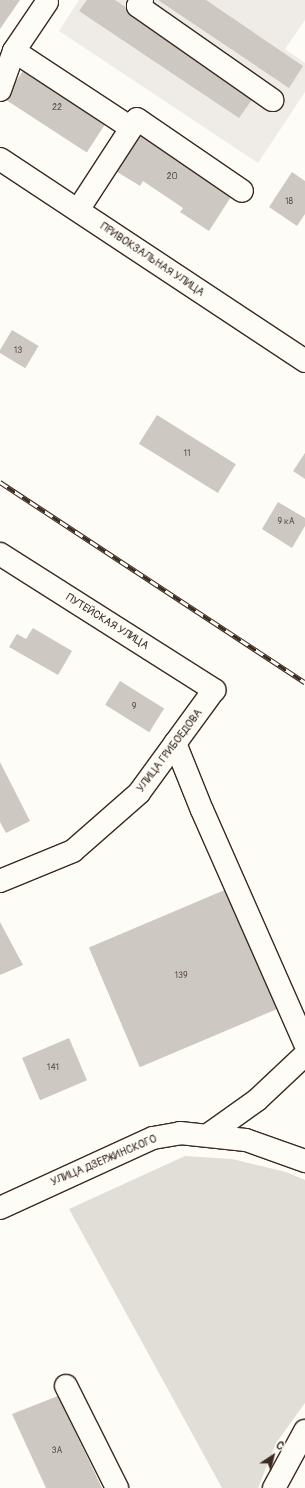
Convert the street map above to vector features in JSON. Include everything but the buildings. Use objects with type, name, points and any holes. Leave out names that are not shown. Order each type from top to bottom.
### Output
[{"type":"street","points":[[142,0],[138,6],[272,100]]},
{"type":"street","points":[[0,90],[14,51],[46,2]]},
{"type":"street","points":[[14,51],[131,128]]},
{"type":"street","points":[[78,210],[137,119],[242,191]]},
{"type":"street","name":"ПРИВОКЗАЛЬНАЯ УЛИЦА","points":[[0,159],[305,361]]},
{"type":"street","name":"ПУТЕЙСКАЯ УЛИЦА","points":[[0,554],[214,690]]},
{"type":"street","name":"УЛИЦА ГРИБОЕДОВА","points":[[0,881],[73,851],[139,794],[214,690]]},
{"type":"street","points":[[175,743],[305,1042]]},
{"type":"street","points":[[208,1135],[257,1100],[305,1055]]},
{"type":"street","name":"УЛИЦА ДЗЕРЖИНСКОГО","points":[[0,1208],[153,1138],[180,1133],[246,1140],[305,1161]]},
{"type":"street","points":[[66,1386],[117,1488]]},
{"type":"street","points":[[274,1488],[305,1431]]},
{"type":"shaded area","points":[[79,0],[305,0],[305,20],[285,49],[305,63],[305,92],[258,163],[59,31]]},
{"type":"shaded area","points":[[185,1156],[232,1159],[286,1172],[305,1180],[305,1403],[276,1443],[258,1488],[222,1488],[69,1209]]},
{"type":"railway","points":[[0,482],[305,682]]}]
